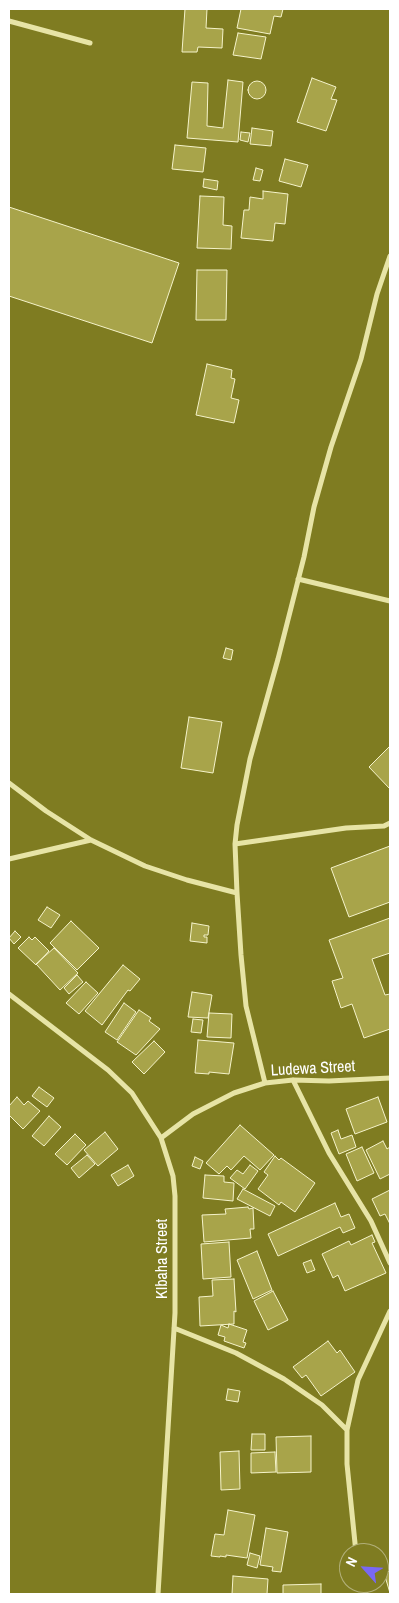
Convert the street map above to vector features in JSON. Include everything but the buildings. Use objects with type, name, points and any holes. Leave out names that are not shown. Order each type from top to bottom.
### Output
[{"type":"street","points":[[9,21],[90,43]]},
{"type":"street","points":[[265,1083],[246,1006],[236,893],[235,844],[237,825],[250,759],[278,659],[314,507],[331,447],[361,359],[390,256]]},
{"type":"street","points":[[298,579],[390,601]]},
{"type":"street","points":[[9,783],[46,811],[90,840],[145,866],[186,880],[236,893]]},
{"type":"street","points":[[235,844],[346,828],[384,826],[390,823]]},
{"type":"street","points":[[9,858],[90,840]]},
{"type":"street","name":"KIbaha Street","points":[[9,994],[108,1070],[132,1094],[160,1138],[173,1176],[175,1196],[174,1328],[158,1594]]},
{"type":"street","name":"Ludewa Street","points":[[160,1138],[192,1114],[234,1093],[265,1083],[293,1080],[329,1081],[390,1078]]},
{"type":"street","points":[[293,1080],[330,1153],[371,1221],[390,1263]]},
{"type":"street","points":[[355,1543],[347,1464],[347,1430],[358,1380],[390,1311]]},
{"type":"street","points":[[174,1328],[236,1353],[284,1379],[322,1405],[347,1430]]}]
